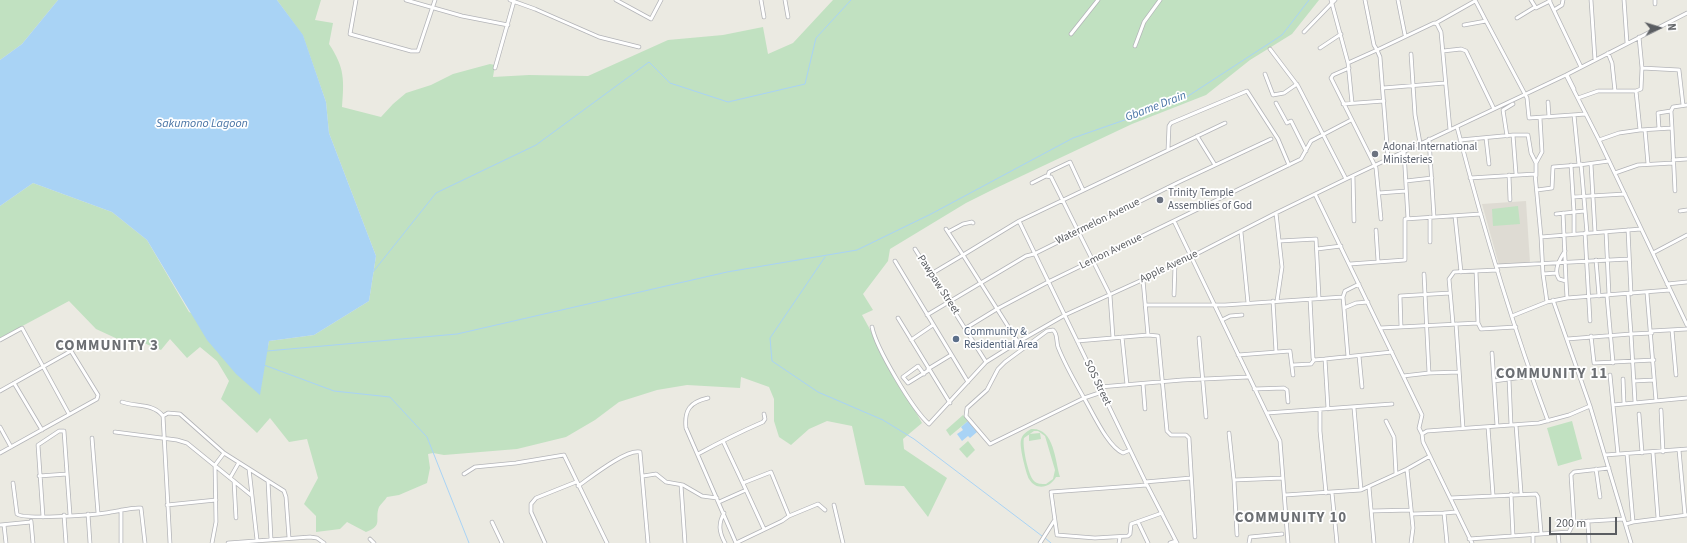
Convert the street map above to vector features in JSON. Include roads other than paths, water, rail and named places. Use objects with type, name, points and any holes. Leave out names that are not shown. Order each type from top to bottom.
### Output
[{"type":"street","points":[[356,0],[350,34],[411,51],[418,51],[434,7],[435,0]]},
{"type":"street","points":[[406,0],[508,25]]},
{"type":"street","points":[[510,0],[599,37],[639,47]]},
{"type":"street","points":[[616,0],[651,19],[661,0]]},
{"type":"street","points":[[761,0],[764,17]]},
{"type":"street","points":[[785,0],[788,17]]},
{"type":"street","points":[[1071,34],[1098,0]]},
{"type":"street","points":[[1135,46],[1144,22],[1160,0]]},
{"type":"street","points":[[1304,32],[1335,0]]},
{"type":"street","points":[[1365,0],[1374,45],[1380,57],[1388,158]]},
{"type":"street","points":[[1398,0],[1405,35]]},
{"type":"street","points":[[1348,63],[1405,35],[1436,23],[1475,0],[1528,100],[1528,117],[1540,118],[1586,114]]},
{"type":"street","points":[[1531,0],[1535,7]]},
{"type":"street","points":[[1554,10],[1562,6],[1563,0]]},
{"type":"street","points":[[1591,0],[1595,60]]},
{"type":"street","points":[[1624,0],[1627,43]]},
{"type":"street","points":[[495,68],[514,1]]},
{"type":"street","points":[[1516,18],[1535,7],[1550,1],[1581,67]]},
{"type":"street","points":[[1332,2],[1349,68],[1352,103]]},
{"type":"street","name":"Apple Avenue","points":[[872,327],[887,361],[908,397],[928,423],[931,423],[986,362],[1065,315],[1192,257],[1276,213],[1388,158],[1457,128],[1524,94],[1574,71],[1639,36],[1686,15]]},
{"type":"street","points":[[1464,25],[1486,22]]},
{"type":"street","points":[[1436,23],[1440,28],[1450,130]]},
{"type":"street","points":[[1320,48],[1341,34]]},
{"type":"street","points":[[1578,98],[1598,91],[1636,91],[1642,87],[1639,36]]},
{"type":"street","points":[[1270,49],[1297,84],[1346,179]]},
{"type":"street","points":[[1443,51],[1462,49],[1466,51],[1494,109]]},
{"type":"street","points":[[1608,53],[1612,63],[1615,90]]},
{"type":"street","points":[[1411,54],[1415,116],[1420,143]]},
{"type":"street","points":[[1349,68],[1331,77],[1377,171],[1381,219]]},
{"type":"street","points":[[1642,68],[1679,70],[1681,73],[1683,106]]},
{"type":"street","points":[[1569,80],[1574,71]]},
{"type":"street","points":[[1265,74],[1272,88],[1273,95],[1284,93],[1297,84]]},
{"type":"street","points":[[1566,75],[1615,173],[1687,325]]},
{"type":"street","points":[[1559,78],[1569,80]]},
{"type":"street","points":[[1383,88],[1445,83]]},
{"type":"street","points":[[1636,91],[1640,130]]},
{"type":"street","points":[[1168,149],[1171,124],[1247,92],[1278,139],[1290,165]]},
{"type":"street","points":[[1343,104],[1384,101]]},
{"type":"street","points":[[1548,102],[1549,117]]},
{"type":"street","points":[[1276,103],[1287,123],[1291,121],[1306,151]]},
{"type":"street","points":[[1507,136],[1503,110],[1513,104]]},
{"type":"street","points":[[1675,192],[1671,111],[1672,107],[1687,105]]},
{"type":"street","points":[[1659,129],[1658,112],[1671,111]]},
{"type":"street","points":[[1574,115],[1585,213],[1590,321]]},
{"type":"street","points":[[1536,163],[1542,152],[1540,118]]},
{"type":"street","name":"Lemon Avenue","points":[[966,328],[997,309],[1048,282],[1290,165],[1301,159],[1311,141],[1323,133],[1351,120]]},
{"type":"street","points":[[931,274],[1019,221],[1225,123]]},
{"type":"street","points":[[1457,128],[1496,266],[1531,376],[1548,421]]},
{"type":"street","points":[[1599,140],[1619,133],[1672,128]]},
{"type":"street","points":[[1645,130],[1648,164]]},
{"type":"street","points":[[1513,135],[1516,174]]},
{"type":"street","points":[[1460,140],[1528,135],[1530,152],[1539,158]]},
{"type":"street","points":[[1197,136],[1215,165]]},
{"type":"street","points":[[1486,138],[1488,164]]},
{"type":"street","name":"Watermelon Avenue","points":[[927,315],[1026,256],[1034,254],[1271,139]]},
{"type":"street","points":[[1429,139],[1434,217]]},
{"type":"street","points":[[1404,151],[1408,219]]},
{"type":"street","points":[[1534,156],[1536,163],[1543,274],[1547,302]]},
{"type":"street","points":[[1615,173],[1628,168],[1648,164],[1687,159]]},
{"type":"street","points":[[1537,190],[1552,188],[1553,167],[1609,161]]},
{"type":"street","points":[[1032,183],[1048,176],[1049,172],[1070,162],[1083,190]]},
{"type":"street","points":[[1591,164],[1595,232]]},
{"type":"street","points":[[1571,165],[1574,234]]},
{"type":"street","points":[[1470,178],[1533,173],[1536,176]]},
{"type":"street","points":[[1509,175],[1510,200]]},
{"type":"street","points":[[1048,176],[1051,177],[1094,260],[1110,295],[1113,338]]},
{"type":"street","points":[[1353,176],[1354,221]]},
{"type":"street","points":[[1406,181],[1432,178]]},
{"type":"street","points":[[1379,193],[1406,191]]},
{"type":"street","points":[[1315,194],[1422,415],[1419,428],[1422,434],[1423,442],[1472,543]]},
{"type":"street","points":[[1573,197],[1625,194]]},
{"type":"street","points":[[1680,211],[1687,210]]},
{"type":"street","points":[[1556,214],[1574,212],[1594,214]]},
{"type":"street","points":[[1276,213],[1282,267],[1277,301]]},
{"type":"street","points":[[1563,213],[1567,298]]},
{"type":"street","points":[[1350,264],[1406,259],[1404,221],[1408,219],[1481,214]]},
{"type":"street","points":[[1455,216],[1461,272]]},
{"type":"street","points":[[1430,217],[1430,242]]},
{"type":"street","name":"SOS Street","points":[[1019,221],[1146,484],[1162,512],[1176,542]]},
{"type":"street","points":[[1174,221],[1280,441],[1288,543]]},
{"type":"street","points":[[973,223],[963,224],[947,231],[1018,342]]},
{"type":"street","points":[[1541,237],[1642,229]]},
{"type":"street","points":[[1376,230],[1378,261]]},
{"type":"street","points":[[1628,230],[1631,334],[1635,402]]},
{"type":"street","points":[[1241,232],[1248,303]]},
{"type":"street","points":[[1606,232],[1612,363]]},
{"type":"street","points":[[1653,253],[1687,235]]},
{"type":"street","points":[[1280,241],[1315,239],[1317,250],[1318,298]]},
{"type":"street","points":[[1317,250],[1341,246]]},
{"type":"street","name":"Pawpaw Street","points":[[915,249],[986,362]]},
{"type":"street","points":[[1565,250],[1558,263],[1556,273],[1559,280],[1566,281]]},
{"type":"street","points":[[1496,266],[1587,260],[1629,259]]},
{"type":"street","points":[[1596,260],[1599,296]]},
{"type":"street","points":[[895,261],[968,382]]},
{"type":"street","points":[[1174,295],[1175,265]]},
{"type":"street","points":[[1463,428],[1459,372],[1450,293],[1450,276],[1454,272],[1498,270]]},
{"type":"street","points":[[1476,271],[1478,323],[1481,329],[1516,327]]},
{"type":"street","points":[[1543,274],[1556,273]]},
{"type":"street","points":[[1424,274],[1429,373]]},
{"type":"street","points":[[1143,280],[1148,335]]},
{"type":"street","points":[[1667,284],[1687,282]]},
{"type":"street","points":[[1348,357],[1343,296],[1344,291],[1359,284]]},
{"type":"street","points":[[1512,316],[1554,300],[1670,290]]},
{"type":"street","points":[[1401,327],[1400,296],[1450,293]]},
{"type":"street","points":[[1647,293],[1652,332],[1656,401]]},
{"type":"street","points":[[1145,306],[1215,305],[1343,296]]},
{"type":"street","points":[[1310,299],[1312,354],[1314,360]]},
{"type":"street","points":[[1554,300],[1590,406],[1631,543]]},
{"type":"street","points":[[1273,301],[1276,352]]},
{"type":"street","points":[[1344,308],[1356,302],[1368,302]]},
{"type":"street","points":[[1222,320],[1242,315]]},
{"type":"street","points":[[898,318],[950,403]]},
{"type":"street","points":[[1380,328],[1478,323]]},
{"type":"street","points":[[911,340],[933,325]]},
{"type":"street","points":[[0,340],[22,328],[69,414]]},
{"type":"street","points":[[1567,339],[1687,329]]},
{"type":"street","points":[[1102,392],[1084,398],[991,444],[966,414],[967,408],[987,390],[998,369],[1005,362],[1050,330],[1055,332],[1062,356],[1084,398],[1100,428],[1118,451],[1123,453],[1130,450]]},
{"type":"street","points":[[1672,330],[1676,375]]},
{"type":"street","points":[[1077,341],[1148,335],[1156,335],[1160,338],[1166,431],[1171,435],[1186,435],[1188,437],[1195,537]]},
{"type":"street","points":[[1590,336],[1593,362],[1596,364],[1654,360]]},
{"type":"street","points":[[1122,337],[1127,385]]},
{"type":"street","points":[[1199,338],[1206,417]]},
{"type":"street","points":[[0,391],[72,351],[98,395],[97,399],[0,454]]},
{"type":"street","points":[[1238,355],[1290,351],[1293,375]]},
{"type":"street","points":[[1292,366],[1311,364],[1314,360],[1392,352]]},
{"type":"street","points":[[1492,353],[1497,426]]},
{"type":"street","points":[[924,374],[918,366],[903,377],[908,383],[924,374],[951,355]]},
{"type":"street","points":[[1359,356],[1362,387]]},
{"type":"street","points":[[1325,359],[1328,409]]},
{"type":"street","points":[[1403,376],[1459,372]]},
{"type":"street","points":[[1610,375],[1618,454]]},
{"type":"street","points":[[1100,387],[1248,376]]},
{"type":"street","points":[[1494,381],[1531,376]]},
{"type":"street","points":[[1509,379],[1510,425]]},
{"type":"street","points":[[1623,379],[1624,404]]},
{"type":"street","points":[[1634,381],[1654,380]]},
{"type":"street","points":[[14,383],[42,430]]},
{"type":"street","points":[[1143,384],[1145,408]]},
{"type":"street","points":[[1254,389],[1286,388],[1288,402]]},
{"type":"street","points":[[708,398],[687,409],[685,415],[687,432],[736,543],[764,528],[782,521],[789,516],[818,504],[825,510]]},
{"type":"street","points":[[1613,405],[1687,398]]},
{"type":"street","points":[[122,402],[148,406],[155,409],[163,416],[170,543]]},
{"type":"street","points":[[1267,413],[1354,408],[1392,404]]},
{"type":"street","points":[[1422,434],[1427,431],[1516,425],[1548,421],[1590,406]]},
{"type":"street","points":[[1354,408],[1361,490]]},
{"type":"street","points":[[1320,409],[1326,493]]},
{"type":"street","points":[[1661,410],[1663,452]]},
{"type":"street","points":[[163,416],[168,412],[180,414],[224,453],[285,493],[287,543]]},
{"type":"street","points":[[698,454],[727,438],[762,422],[765,418],[764,414]]},
{"type":"street","points":[[1639,414],[1642,453]]},
{"type":"street","points":[[1386,422],[1394,437],[1396,474]]},
{"type":"street","points":[[1516,425],[1521,493]]},
{"type":"street","points":[[0,427],[11,447]]},
{"type":"street","points":[[1488,427],[1493,495]]},
{"type":"street","points":[[43,517],[38,445],[59,431],[64,430],[70,515]]},
{"type":"street","points":[[115,432],[178,440],[187,443],[251,495]]},
{"type":"street","points":[[1229,433],[1234,480],[1237,535]]},
{"type":"street","points":[[92,438],[98,514]]},
{"type":"street","points":[[723,441],[764,528]]},
{"type":"street","points":[[1605,456],[1687,449]]},
{"type":"street","points":[[1626,524],[1686,515],[1679,450]]},
{"type":"street","points":[[545,543],[532,512],[531,504],[542,496],[577,484],[608,465],[637,452],[641,454],[648,543]]},
{"type":"street","points":[[212,543],[216,522],[215,466],[224,453]]},
{"type":"street","points":[[1653,453],[1658,518]]},
{"type":"street","points":[[1627,454],[1633,522]]},
{"type":"street","points":[[464,474],[475,467],[516,463],[562,455],[565,456],[577,484],[607,543]]},
{"type":"street","points":[[1285,495],[1361,490],[1407,469],[1430,456]]},
{"type":"street","points":[[230,478],[238,464]]},
{"type":"street","points":[[1470,539],[1569,532],[1574,522],[1571,475],[1574,472],[1609,468]]},
{"type":"street","points":[[249,469],[257,540]]},
{"type":"street","points":[[1407,469],[1412,512],[1411,543]]},
{"type":"street","points":[[1596,469],[1600,497]]},
{"type":"street","points":[[743,483],[771,472],[789,516]]},
{"type":"street","points":[[40,476],[67,474]]},
{"type":"street","points":[[643,476],[656,474],[666,482],[681,485],[702,496],[717,498]]},
{"type":"street","points":[[1162,512],[1130,526],[1129,535],[1106,538],[1058,536],[1050,495],[1053,492],[1146,484],[1191,478]]},
{"type":"street","points":[[1234,480],[1283,478]]},
{"type":"street","points":[[234,481],[236,518]]},
{"type":"street","points":[[268,481],[271,539]]},
{"type":"street","points":[[13,483],[17,514],[20,517],[32,520]]},
{"type":"street","points":[[681,485],[685,543]]},
{"type":"street","points":[[1369,487],[1374,543]]},
{"type":"street","points":[[719,502],[746,490]]},
{"type":"street","points":[[1332,492],[1336,543]]},
{"type":"street","points":[[1450,498],[1532,492],[1538,497],[1541,533]]},
{"type":"street","points":[[1511,494],[1513,536]]},
{"type":"street","points":[[167,505],[216,500]]},
{"type":"street","points":[[834,505],[844,543]]},
{"type":"street","points":[[0,525],[43,517],[98,514],[141,508],[145,543]]},
{"type":"street","points":[[121,510],[122,543]]},
{"type":"street","points":[[1372,511],[1457,512]]},
{"type":"street","points":[[724,513],[719,526],[725,543]]},
{"type":"street","points":[[1444,513],[1447,543]]},
{"type":"street","points":[[88,514],[90,543]]},
{"type":"street","points":[[64,515],[66,543]]},
{"type":"street","points":[[1574,522],[1624,519]]},
{"type":"street","points":[[32,520],[33,543]]},
{"type":"street","points":[[1040,543],[1054,521]]},
{"type":"street","points":[[1588,521],[1589,543]]},
{"type":"street","points":[[492,522],[502,543]]},
{"type":"street","points":[[1138,522],[1148,543]]},
{"type":"street","points":[[4,524],[6,543]]},
{"type":"street","points":[[1558,533],[1559,543]]},
{"type":"street","points":[[1249,543],[1250,537],[1282,534]]},
{"type":"street","points":[[1533,534],[1533,543]]},
{"type":"street","points":[[228,543],[314,537],[324,543]]},
{"type":"street","points":[[1119,543],[1120,537]]},
{"type":"street","points":[[1106,538],[1106,543]]},
{"type":"street","points":[[370,539],[374,543]]},
{"type":"street","points":[[1170,543],[1176,542]]},
{"type":"water","name":"Sakumono Lagoon","points":[[58,0],[277,0],[303,35],[326,102],[329,133],[376,256],[369,301],[314,335],[269,341],[260,395],[236,374],[207,340],[147,240],[112,212],[33,183],[0,206],[0,60],[22,44]]},
{"type":"water","points":[[968,421],[977,432],[970,438],[968,436],[962,441],[957,434],[963,430],[961,427]]},
{"type":"waterway","points":[[373,272],[436,193],[536,145],[649,62],[670,83],[728,102],[805,84],[816,38],[851,0]]},
{"type":"waterway","name":"Gbame Drain","points":[[267,351],[457,334],[727,272],[857,250],[931,214],[1073,138],[1182,100],[1282,35],[1309,0]]},
{"type":"waterway","points":[[825,257],[770,338],[772,361],[818,392],[883,420],[914,439],[1042,536]]},
{"type":"waterway","points":[[264,365],[334,391],[390,397],[427,437],[469,543]]},
{"type":"waterway","points":[[1045,538],[1051,543]]},
{"type":"place","name":"Adonai International Ministeries","points":[[1375,154]]},
{"type":"place","name":"Trinity Temple Assemblies of God","points":[[1160,200]]},
{"type":"place","name":"Community & Residential Area","points":[[956,339]]},
{"type":"district","name":"COMMUNITY 3","points":[[107,347]]},
{"type":"district","name":"COMMUNITY 11","points":[[1552,375]]},
{"type":"district","name":"COMMUNITY 10","points":[[1291,519]]}]
